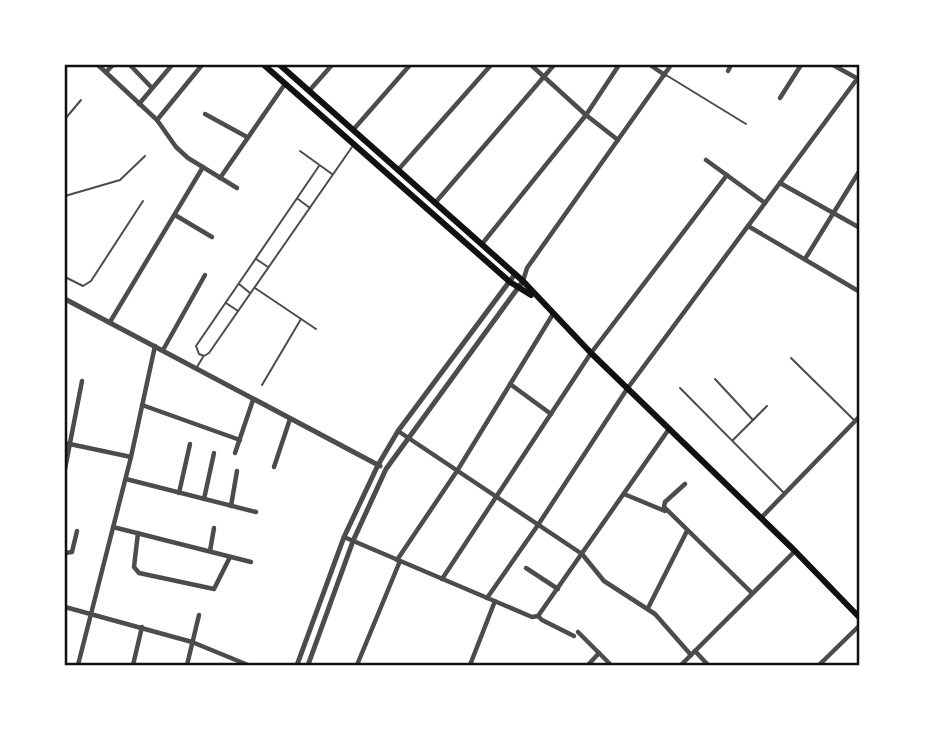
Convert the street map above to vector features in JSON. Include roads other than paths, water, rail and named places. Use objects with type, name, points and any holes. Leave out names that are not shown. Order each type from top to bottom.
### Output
[{"type":"main road","points":[[264,65],[510,282],[536,297]]},
{"type":"main road","points":[[280,65],[523,281],[590,354],[795,551],[860,618]]},
{"type":"street","points":[[98,65],[157,120],[176,147],[237,188]]},
{"type":"street","points":[[106,72],[113,65]]},
{"type":"street","points":[[130,65],[152,89]]},
{"type":"street","points":[[139,104],[172,65]]},
{"type":"street","points":[[157,120],[202,65]]},
{"type":"street","points":[[309,91],[332,65]]},
{"type":"street","points":[[354,130],[410,65]]},
{"type":"street","points":[[398,170],[491,65]]},
{"type":"street","points":[[531,65],[586,116],[618,140]]},
{"type":"street","points":[[435,203],[554,65]]},
{"type":"street","points":[[482,244],[586,116],[619,65]]},
{"type":"street","points":[[650,65],[665,75]]},
{"type":"street","points":[[308,665],[353,541],[386,469],[523,281],[527,268],[671,65]]},
{"type":"street","points":[[728,71],[732,65]]},
{"type":"street","points":[[780,97],[801,65]]},
{"type":"street","points":[[487,598],[627,389],[859,78],[833,65]]},
{"type":"street","points":[[220,178],[285,84]]},
{"type":"street","points":[[205,114],[248,137]]},
{"type":"street","points":[[706,160],[765,203]]},
{"type":"street","points":[[110,323],[204,167]]},
{"type":"street","points":[[805,259],[860,170]]},
{"type":"street","points":[[442,579],[590,354],[727,175]]},
{"type":"street","points":[[780,183],[860,228]]},
{"type":"street","points":[[175,215],[212,237]]},
{"type":"street","points":[[748,226],[860,292]]},
{"type":"street","points":[[297,665],[344,537],[377,465],[398,431],[515,275],[527,268]]},
{"type":"street","points":[[163,350],[205,275]]},
{"type":"street","points":[[65,299],[386,469]]},
{"type":"street","points":[[357,665],[398,560],[457,471],[553,314]]},
{"type":"street","points":[[78,665],[131,457],[155,346]]},
{"type":"street","points":[[65,468],[67,444],[82,381]]},
{"type":"street","points":[[510,384],[551,414]]},
{"type":"street","points":[[235,453],[253,400]]},
{"type":"street","points":[[142,405],[240,440]]},
{"type":"street","points":[[761,518],[860,416]]},
{"type":"street","points":[[274,467],[290,419]]},
{"type":"street","points":[[344,537],[532,617],[538,616],[669,429]]},
{"type":"street","points":[[398,431],[582,554],[604,581],[648,608],[708,665]]},
{"type":"street","points":[[67,444],[131,457]]},
{"type":"street","points":[[179,493],[190,444]]},
{"type":"street","points":[[204,499],[214,453]]},
{"type":"street","points":[[231,506],[237,471]]},
{"type":"street","points":[[125,479],[256,512]]},
{"type":"street","points":[[685,484],[665,502],[664,507],[752,593]]},
{"type":"street","points":[[624,495],[669,513]]},
{"type":"street","points":[[113,527],[250,562]]},
{"type":"street","points":[[209,551],[214,528]]},
{"type":"street","points":[[65,553],[72,552],[77,531]]},
{"type":"street","points":[[648,608],[687,531]]},
{"type":"street","points":[[138,533],[134,566],[139,573],[214,589],[230,556]]},
{"type":"street","points":[[681,665],[795,551]]},
{"type":"street","points":[[526,568],[558,589]]},
{"type":"street","points":[[470,665],[495,601]]},
{"type":"street","points":[[65,607],[192,642],[248,665]]},
{"type":"street","points":[[187,665],[199,615]]},
{"type":"street","points":[[538,616],[576,634],[611,665]]},
{"type":"street","points":[[819,665],[860,625]]},
{"type":"street","points":[[133,665],[142,627]]},
{"type":"street","points":[[588,665],[599,653]]},
{"type":"lane","points":[[665,75],[746,124]]},
{"type":"lane","points":[[65,119],[80,100]]},
{"type":"lane","points":[[196,368],[353,146]]},
{"type":"lane","points":[[300,151],[332,175]]},
{"type":"lane","points":[[65,196],[120,180],[145,156]]},
{"type":"lane","points":[[204,356],[198,354],[196,346],[319,166]]},
{"type":"lane","points":[[297,199],[310,208]]},
{"type":"lane","points":[[65,276],[83,286],[91,281],[143,201]]},
{"type":"lane","points":[[256,258],[268,267]]},
{"type":"lane","points":[[238,284],[250,293]]},
{"type":"lane","points":[[254,288],[316,329]]},
{"type":"lane","points":[[225,303],[238,311]]},
{"type":"lane","points":[[262,385],[301,319]]},
{"type":"lane","points":[[791,358],[856,421]]},
{"type":"lane","points":[[715,379],[753,420]]},
{"type":"lane","points":[[680,388],[785,494]]},
{"type":"lane","points":[[733,441],[766,406]]}]
